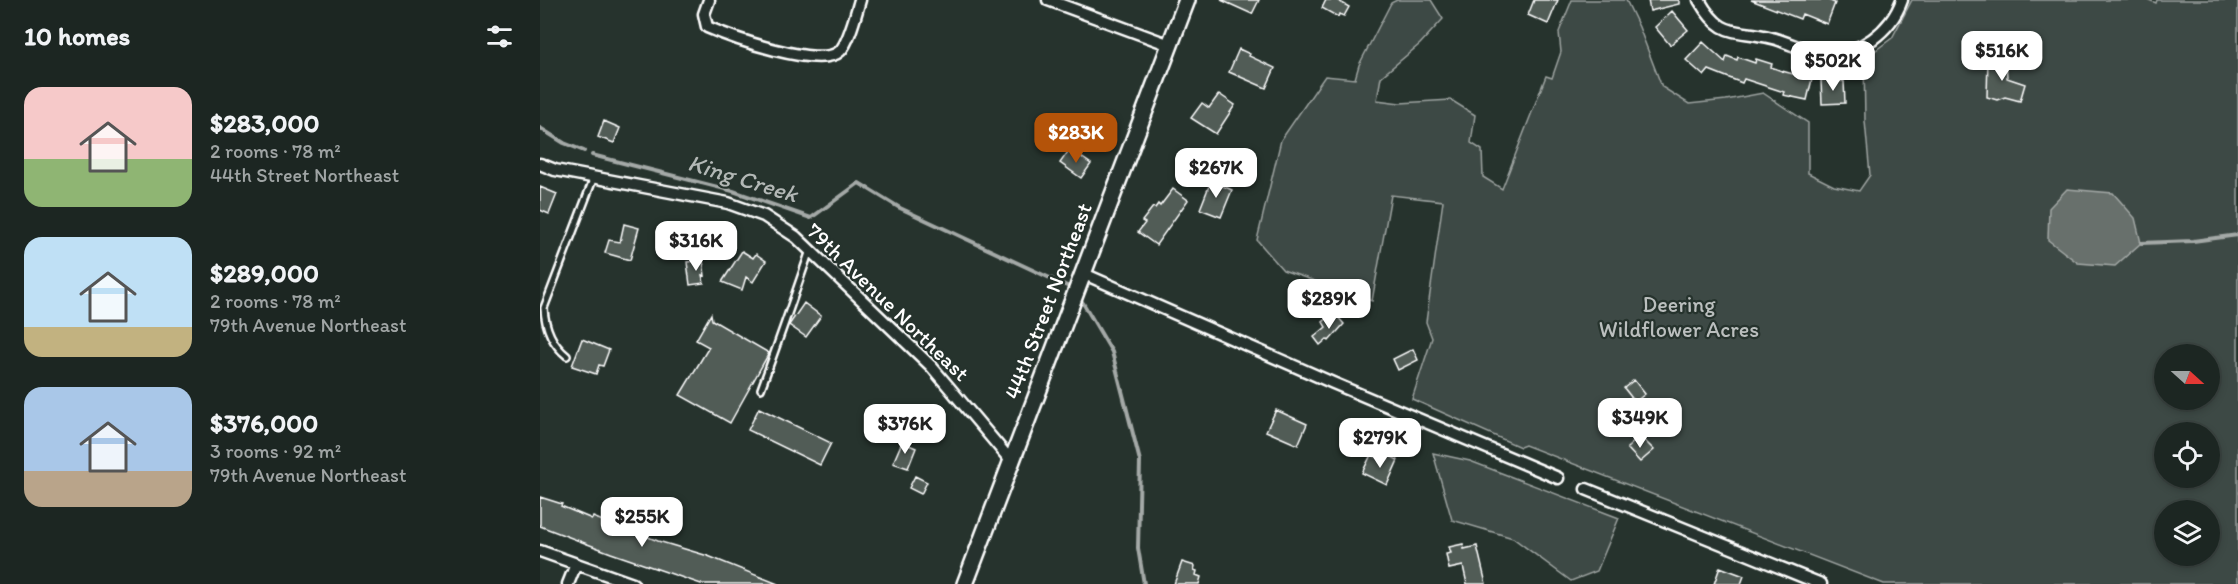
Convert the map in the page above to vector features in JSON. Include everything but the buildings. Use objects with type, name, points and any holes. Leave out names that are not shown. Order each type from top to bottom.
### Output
[{"type":"street","points":[[709,0],[704,14],[707,27],[766,49],[825,58],[838,54],[844,47],[860,0]]},
{"type":"street","points":[[1048,0],[1170,45]]},
{"type":"street","name":"44th Street Northeast","points":[[965,584],[1187,0]]},
{"type":"street","points":[[1701,4],[1717,24],[1731,32],[1769,37],[1825,54],[1861,46],[1874,38],[1888,26],[1896,15],[1902,0]]},
{"type":"street","name":"79th Avenue Northeast","points":[[540,164],[555,170],[728,203],[764,216],[796,237],[931,366],[1012,462]]},
{"type":"street","points":[[1082,273],[1558,478]]},
{"type":"street","points":[[1586,489],[1821,584]]},
{"type":"street","points":[[540,551],[633,584]]},
{"type":"street","points":[[568,584],[576,564]]},
{"type":"lane","points":[[567,356],[559,350],[550,336],[544,308],[594,177]]},
{"type":"lane","points":[[761,390],[810,250]]},
{"type":"green space","name":"Deering Wildflower Acres","points":[[1397,0],[1431,0],[1443,19],[1420,44],[1381,77],[1377,100],[1400,103],[1451,100],[1475,115],[1471,143],[1482,150],[1483,177],[1502,189],[1546,76],[1552,78],[1561,52],[1559,32],[1572,0],[1626,0],[1662,87],[1689,104],[1763,93],[1808,123],[1808,173],[1834,186],[1859,191],[1870,175],[1865,121],[1864,59],[1892,38],[1912,0],[2149,0],[2156,3],[2157,0],[2238,0],[2238,584],[1884,584],[1525,445],[1520,447],[1412,399],[1432,338],[1426,322],[1443,201],[1391,195],[1372,301],[1283,270],[1257,240],[1281,140],[1325,76],[1355,79],[1359,65],[1391,3]]},
{"type":"green space","points":[[1433,453],[1470,461],[1619,518],[1597,571],[1571,581],[1513,538],[1452,520]]},
{"type":"shaded area","points":[[2067,189],[2113,193],[2135,218],[2141,243],[2115,266],[2078,263],[2048,240],[2049,208]]},
{"type":"waterway","name":"King Creek","points":[[540,128],[564,143],[584,151]]},
{"type":"waterway","name":"King Creek","points":[[592,155],[733,191],[811,218],[859,183],[900,208],[1067,286]]},
{"type":"waterway","points":[[2141,243],[2193,241],[2238,235]]},
{"type":"waterway","name":"King Creek","points":[[1083,303],[1112,352],[1140,461],[1138,548],[1144,584]]}]
